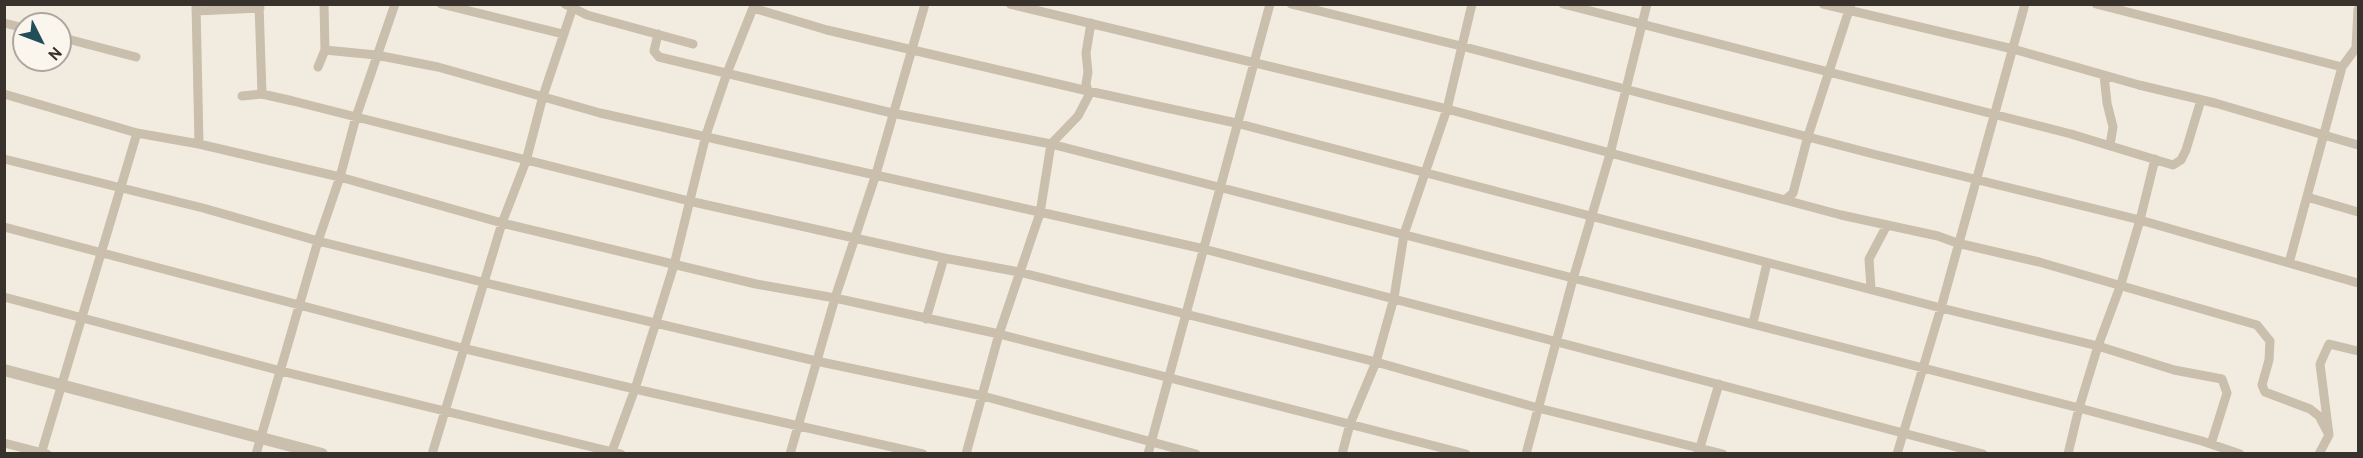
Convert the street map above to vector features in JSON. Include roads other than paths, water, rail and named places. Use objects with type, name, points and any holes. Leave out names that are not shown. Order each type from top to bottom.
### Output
[{"type":"street","points":[[318,67],[325,50],[324,4]]},
{"type":"street","points":[[256,453],[356,117],[395,4]]},
{"type":"street","points":[[441,4],[563,34]]},
{"type":"street","points":[[790,453],[834,298],[876,174],[925,4]]},
{"type":"street","points":[[1010,4],[1447,109],[1785,200],[1938,236],[1957,243],[2121,284],[2257,325],[2270,341],[2269,360],[2262,385],[2265,392],[2310,410],[2319,416],[2329,435]]},
{"type":"street","points":[[1148,453],[1270,4]]},
{"type":"street","points":[[1291,4],[2140,220],[2358,283]]},
{"type":"street","points":[[1342,453],[1350,424],[1376,362],[1394,298],[1404,234],[1447,109],[1472,4]]},
{"type":"street","points":[[1563,4],[2110,145],[2173,165],[2181,160],[2195,126],[2201,100]]},
{"type":"street","points":[[1526,453],[1573,279],[1610,154],[1647,4]]},
{"type":"street","points":[[1823,4],[1850,8],[2013,49],[2358,145]]},
{"type":"street","points":[[1897,453],[1924,369],[2025,4]]},
{"type":"street","points":[[2096,4],[2342,67]]},
{"type":"street","points":[[199,144],[196,8],[259,6],[262,94]]},
{"type":"street","points":[[432,453],[466,349],[502,223],[526,161],[571,6],[587,15],[693,44]]},
{"type":"street","points":[[4,297],[281,371],[615,453],[674,265],[706,135],[726,73],[752,6],[827,30],[1236,123],[1767,263],[2098,346],[2174,370],[2222,380],[2226,393],[2211,444]]},
{"type":"street","points":[[1785,200],[1793,193],[1808,136],[1850,8]]},
{"type":"street","points":[[2289,263],[2342,67],[2356,48],[2358,9]]},
{"type":"street","points":[[966,453],[999,334],[1040,213],[1051,144],[1078,116],[1089,95],[1086,84],[1088,72],[1086,53],[1092,24]]},
{"type":"street","points":[[658,34],[654,51],[659,57],[892,113],[1051,144],[1573,279],[1753,323],[2079,408],[2240,453]]},
{"type":"street","points":[[72,40],[136,57]]},
{"type":"street","points":[[325,50],[376,55],[438,67],[600,112],[1204,249],[1983,453]]},
{"type":"street","points":[[2104,75],[2106,103],[2113,128],[2110,145]]},
{"type":"street","points":[[4,94],[137,133],[199,144],[340,177],[502,223],[756,284],[834,298],[999,334],[1466,453]]},
{"type":"street","points":[[242,96],[262,94],[689,201],[944,258],[1019,272],[1376,362],[1699,450],[1723,453]]},
{"type":"street","points":[[4,443],[43,453],[81,316],[137,133]]},
{"type":"street","points":[[4,159],[203,208],[318,241],[486,283],[816,361],[983,396],[1151,443],[1196,453]]},
{"type":"street","points":[[2068,453],[2098,346],[2121,284],[2140,220],[2155,159]]},
{"type":"street","points":[[2307,197],[2358,212]]},
{"type":"street","points":[[1871,288],[1869,259],[1887,225]]},
{"type":"street","points":[[4,227],[102,251],[466,349],[796,426],[923,453]]},
{"type":"street","points":[[926,319],[944,258]]},
{"type":"street","points":[[1753,323],[1767,263]]},
{"type":"street","points":[[2319,453],[2329,435],[2320,364],[2329,344],[2358,351]]},
{"type":"street","points":[[4,370],[322,453]]},
{"type":"street","points":[[1699,450],[1719,384]]}]
